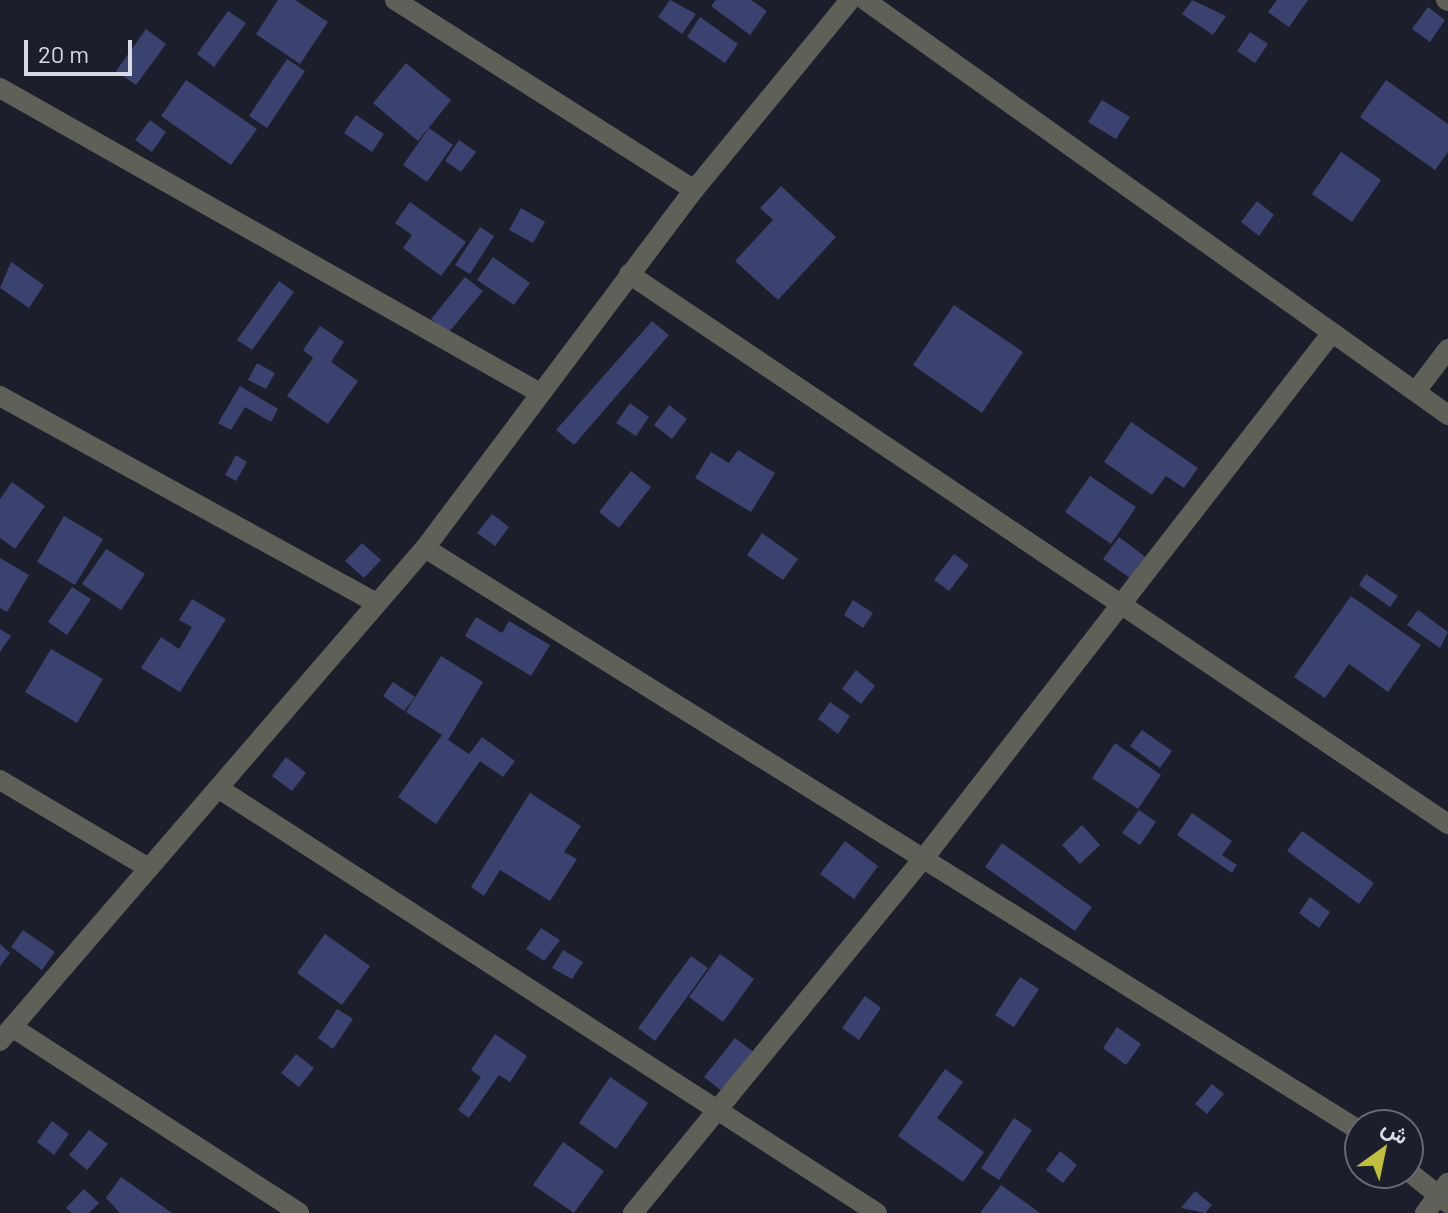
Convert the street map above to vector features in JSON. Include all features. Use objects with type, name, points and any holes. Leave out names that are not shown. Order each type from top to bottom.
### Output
[{"type":"street","points":[[395,0],[694,190]]},
{"type":"street","points":[[299,1213],[6,1034],[425,548],[538,392],[694,190],[850,0]]},
{"type":"street","points":[[865,0],[1448,415]]},
{"type":"street","points":[[0,88],[538,392]]},
{"type":"street","points":[[629,274],[1448,824]]},
{"type":"street","points":[[633,1213],[924,858],[1331,334]]},
{"type":"street","points":[[1416,391],[1448,349]]},
{"type":"street","points":[[0,396],[377,603]]},
{"type":"street","points":[[425,548],[1344,1121]]},
{"type":"street","points":[[0,780],[149,868]]},
{"type":"street","points":[[218,788],[720,1107],[877,1213]]},
{"type":"street","points":[[1424,1181],[1445,1194],[1425,1213]]},
{"type":"building","points":[[278,0],[295,0],[328,22],[300,64],[256,34]]},
{"type":"building","points":[[670,0],[696,14],[682,34],[658,17]]},
{"type":"building","points":[[716,0],[751,0],[767,11],[750,35],[711,6]]},
{"type":"building","points":[[1192,0],[1226,16],[1213,35],[1182,14]]},
{"type":"building","points":[[1277,0],[1308,0],[1289,27],[1268,12]]},
{"type":"building","points":[[1428,7],[1445,20],[1430,42],[1412,29]]},
{"type":"building","points":[[228,11],[246,23],[214,67],[197,54]]},
{"type":"building","points":[[700,17],[738,44],[725,63],[687,37]]},
{"type":"building","points":[[146,29],[166,44],[136,85],[116,71]]},
{"type":"building","points":[[1250,32],[1268,44],[1255,63],[1237,51]]},
{"type":"building","points":[[287,59],[305,71],[267,128],[249,116]]},
{"type":"building","points":[[406,63],[451,100],[418,141],[373,103]]},
{"type":"building","points":[[186,80],[257,129],[231,165],[161,116]]},
{"type":"building","points":[[1386,80],[1448,124],[1448,152],[1435,170],[1360,117]]},
{"type":"building","points":[[1102,100],[1130,117],[1116,139],[1088,122]]},
{"type":"building","points":[[356,115],[384,134],[372,152],[344,133]]},
{"type":"building","points":[[150,120],[166,132],[152,152],[135,140]]},
{"type":"building","points":[[429,128],[453,145],[427,182],[403,165]]},
{"type":"building","points":[[459,140],[476,152],[461,172],[445,161]]},
{"type":"building","points":[[1341,152],[1381,180],[1352,222],[1312,194]]},
{"type":"building","points":[[781,186],[836,237],[778,300],[735,261],[773,220],[760,208]]},
{"type":"building","points":[[1257,201],[1274,215],[1259,236],[1241,222]]},
{"type":"building","points":[[410,202],[466,242],[441,276],[403,248],[412,235],[395,223]]},
{"type":"building","points":[[521,208],[545,222],[533,243],[509,230]]},
{"type":"building","points":[[480,227],[494,236],[470,274],[455,265]]},
{"type":"building","points":[[493,257],[530,283],[514,305],[477,280]]},
{"type":"building","points":[[11,262],[44,285],[29,308],[0,288]]},
{"type":"building","points":[[465,277],[483,291],[448,333],[431,319]]},
{"type":"building","points":[[279,281],[294,292],[252,350],[237,340]]},
{"type":"building","points":[[954,305],[1023,352],[982,413],[913,365]]},
{"type":"building","points":[[652,321],[669,335],[574,445],[556,430]]},
{"type":"building","points":[[320,326],[344,342],[331,362],[358,381],[328,424],[287,396],[313,358],[303,350]]},
{"type":"building","points":[[257,363],[275,373],[266,389],[248,380]]},
{"type":"building","points":[[240,386],[278,409],[271,422],[245,407],[231,430],[218,423]]},
{"type":"building","points":[[630,403],[649,417],[636,436],[616,423]]},
{"type":"building","points":[[669,405],[687,419],[672,439],[654,425]]},
{"type":"building","points":[[1131,422],[1198,468],[1184,488],[1166,476],[1152,495],[1104,462]]},
{"type":"building","points":[[738,450],[775,473],[751,512],[695,478],[711,452],[729,463]]},
{"type":"building","points":[[236,455],[247,462],[236,481],[225,475]]},
{"type":"building","points":[[631,471],[651,487],[619,528],[599,512]]},
{"type":"building","points":[[1090,476],[1136,507],[1111,544],[1065,512]]},
{"type":"building","points":[[12,482],[45,506],[15,549],[0,538],[0,499]]},
{"type":"building","points":[[492,514],[509,527],[495,546],[477,533]]},
{"type":"building","points":[[64,516],[103,539],[75,585],[37,562]]},
{"type":"building","points":[[762,533],[798,559],[783,580],[747,555]]},
{"type":"building","points":[[1119,537],[1152,562],[1137,583],[1103,559]]},
{"type":"building","points":[[362,543],[381,560],[364,578],[345,561]]},
{"type":"building","points":[[106,549],[145,574],[121,610],[82,584]]},
{"type":"building","points":[[954,554],[969,565],[949,591],[934,580]]},
{"type":"building","points":[[0,558],[29,575],[7,612],[0,608]]},
{"type":"building","points":[[1366,574],[1398,596],[1390,607],[1359,585]]},
{"type":"building","points":[[72,587],[91,599],[67,635],[48,622]]},
{"type":"building","points":[[1351,596],[1421,645],[1388,692],[1349,664],[1325,698],[1294,677]]},
{"type":"building","points":[[192,599],[226,619],[180,692],[141,668],[161,637],[179,649],[192,627],[179,620]]},
{"type":"building","points":[[853,600],[873,613],[863,628],[844,615]]},
{"type":"building","points":[[1418,610],[1448,632],[1440,648],[1407,625]]},
{"type":"building","points":[[476,617],[502,633],[509,621],[550,645],[531,676],[465,636]]},
{"type":"building","points":[[0,629],[11,636],[0,652]]},
{"type":"building","points":[[51,649],[103,679],[77,723],[25,692]]},
{"type":"building","points":[[441,656],[483,682],[448,740],[469,754],[482,737],[515,761],[503,777],[480,761],[436,824],[398,797],[442,735],[406,712]]},
{"type":"building","points":[[856,670],[875,686],[861,704],[842,689]]},
{"type":"building","points":[[393,682],[415,697],[404,711],[383,696]]},
{"type":"building","points":[[830,702],[850,716],[838,734],[818,719]]},
{"type":"building","points":[[1142,730],[1172,751],[1160,768],[1130,746]]},
{"type":"building","points":[[1115,743],[1161,775],[1138,809],[1092,778]]},
{"type":"building","points":[[286,757],[306,773],[292,791],[272,776]]},
{"type":"building","points":[[530,793],[581,826],[564,852],[577,859],[550,901],[500,870],[484,896],[471,887]]},
{"type":"building","points":[[1139,810],[1156,822],[1140,845],[1122,833]]},
{"type":"building","points":[[1192,813],[1232,841],[1222,855],[1237,865],[1232,873],[1177,835]]},
{"type":"building","points":[[1082,825],[1100,845],[1080,864],[1062,845]]},
{"type":"building","points":[[1302,831],[1374,883],[1359,904],[1287,851]]},
{"type":"building","points":[[845,841],[878,866],[854,899],[820,874]]},
{"type":"building","points":[[1002,843],[1092,907],[1075,931],[985,867]]},
{"type":"building","points":[[1310,897],[1330,912],[1319,928],[1299,913]]},
{"type":"building","points":[[541,928],[560,940],[544,961],[526,949]]},
{"type":"building","points":[[23,930],[55,952],[42,970],[11,947]]},
{"type":"building","points":[[325,934],[370,966],[342,1005],[297,973]]},
{"type":"building","points":[[0,944],[10,953],[0,966]]},
{"type":"building","points":[[563,950],[583,962],[572,979],[552,968]]},
{"type":"building","points":[[720,954],[754,979],[723,1022],[689,997]]},
{"type":"building","points":[[691,956],[708,968],[655,1041],[638,1028]]},
{"type":"building","points":[[1020,977],[1039,989],[1014,1027],[995,1015]]},
{"type":"building","points":[[865,996],[881,1008],[859,1040],[842,1028]]},
{"type":"building","points":[[337,1009],[353,1019],[333,1049],[318,1038]]},
{"type":"building","points":[[1117,1027],[1141,1044],[1126,1065],[1103,1048]]},
{"type":"building","points":[[495,1034],[527,1056],[510,1082],[499,1075],[469,1118],[458,1110],[481,1077],[471,1070]]},
{"type":"building","points":[[735,1038],[755,1053],[723,1092],[704,1077]]},
{"type":"building","points":[[296,1054],[314,1068],[299,1087],[281,1073]]},
{"type":"building","points":[[945,1069],[963,1082],[937,1118],[984,1152],[963,1182],[898,1136]]},
{"type":"building","points":[[610,1077],[648,1103],[616,1149],[579,1123]]},
{"type":"building","points":[[1212,1084],[1224,1094],[1207,1114],[1195,1104]]},
{"type":"building","points":[[1014,1118],[1032,1130],[999,1180],[981,1168]]},
{"type":"building","points":[[52,1121],[69,1134],[54,1155],[37,1142]]},
{"type":"building","points":[[89,1130],[108,1144],[87,1170],[69,1155]]},
{"type":"building","points":[[563,1142],[604,1171],[574,1213],[533,1185]]},
{"type":"building","points":[[1060,1151],[1077,1165],[1063,1183],[1046,1170]]},
{"type":"building","points":[[121,1177],[172,1213],[120,1213],[106,1198]]},
{"type":"building","points":[[1001,1185],[1040,1213],[980,1213]]},
{"type":"building","points":[[84,1189],[99,1203],[89,1213],[72,1213],[66,1208]]},
{"type":"building","points":[[1195,1191],[1212,1205],[1205,1213],[1181,1208]]}]
